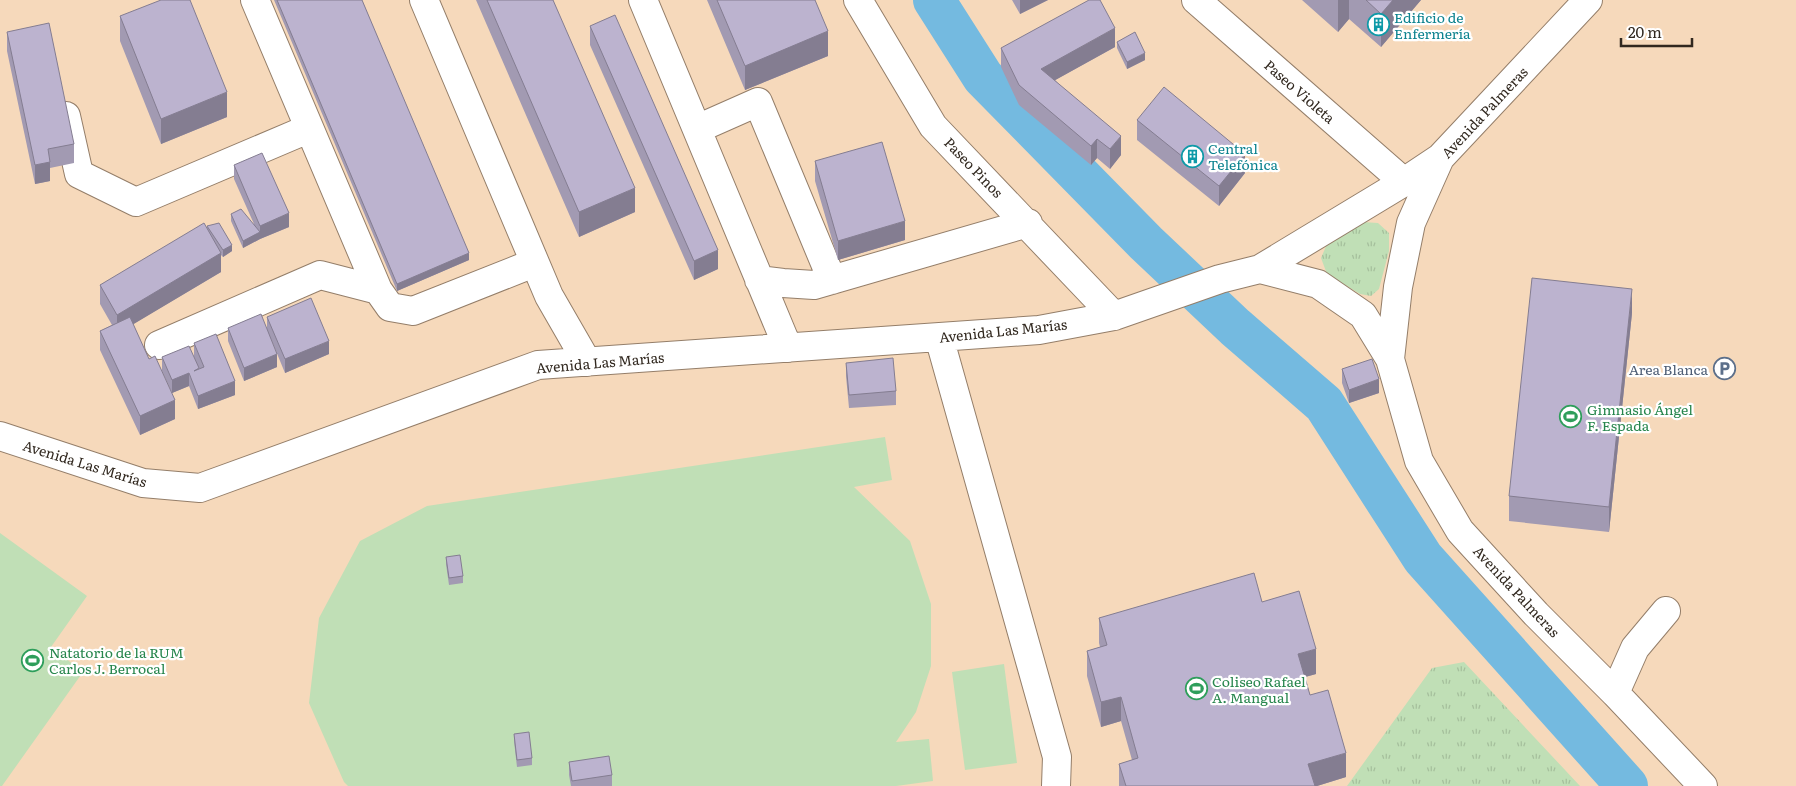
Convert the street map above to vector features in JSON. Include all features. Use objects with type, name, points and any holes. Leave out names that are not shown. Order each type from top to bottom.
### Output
[{"type":"street","points":[[255,0],[308,129],[378,290],[390,307],[413,311],[534,263]]},
{"type":"street","points":[[424,0],[534,263],[549,296],[587,362]]},
{"type":"street","points":[[643,0],[788,348]]},
{"type":"street","name":"Paseo Pinos","points":[[858,0],[933,126],[1028,223],[1114,316]]},
{"type":"street","name":"Paseo Violeta","points":[[1196,0],[1404,182]]},
{"type":"street","name":"Avenida Palmeras","points":[[1390,359],[1398,287],[1411,223],[1440,158],[1588,0]]},
{"type":"street","points":[[60,90],[79,174],[136,202],[308,129]]},
{"type":"street","points":[[697,129],[758,102],[832,280]]},
{"type":"street","points":[[1260,269],[1404,182],[1440,158]]},
{"type":"street","points":[[760,280],[814,285],[1028,223]]},
{"type":"street","name":"Avenida Palmeras","points":[[1260,269],[1318,284],[1363,315],[1390,359],[1419,461],[1460,531],[1536,614],[1615,693],[1703,786]]},
{"type":"street","name":"Avenida Las Marías","points":[[0,436],[144,483],[200,488],[538,365],[1039,330],[1114,316],[1220,279],[1260,269]]},
{"type":"street","points":[[159,345],[320,275],[378,290]]},
{"type":"street","points":[[939,337],[1057,757],[1056,786]]},
{"type":"street","points":[[1615,693],[1635,648],[1666,611]]},
{"type":"shaded area","points":[[0,0],[1796,0],[1796,786],[0,786]]},
{"type":"green space","points":[[1363,222],[1378,223],[1389,233],[1389,251],[1379,289],[1371,296],[1360,294],[1327,274],[1321,258],[1327,244]]},
{"type":"green space","points":[[885,437],[892,480],[854,487],[910,541],[931,604],[931,666],[916,712],[896,742],[929,739],[933,781],[896,786],[348,786],[344,782],[309,703],[319,618],[360,541],[427,506]]},
{"type":"green space","name":"Natatorio de la RUM Carlos J. Berrocal","points":[[0,533],[87,596],[51,647],[83,672],[2,786],[0,786]]},
{"type":"green space","points":[[1464,662],[1580,786],[1347,786],[1432,668]]},
{"type":"green space","points":[[1004,664],[1017,763],[965,770],[952,672]]},
{"type":"building","points":[[161,0],[190,0],[227,92],[161,119],[120,16]]},
{"type":"building","points":[[277,0],[362,0],[469,253],[397,284]]},
{"type":"building","points":[[487,0],[553,0],[635,188],[579,212]]},
{"type":"building","points":[[717,0],[815,0],[828,31],[745,66]]},
{"type":"building","points":[[1089,0],[1100,0],[1115,28],[1041,69],[1121,136],[1110,149],[1097,139],[1091,146],[1019,85],[1001,48]]},
{"type":"building","points":[[1366,0],[1393,0],[1381,14]]},
{"type":"building","points":[[615,15],[718,250],[694,261],[590,26]]},
{"type":"building","points":[[49,23],[74,144],[48,149],[50,162],[35,165],[7,32]]},
{"type":"building","points":[[1135,32],[1145,53],[1127,62],[1117,42]]},
{"type":"building","points":[[1164,87],[1245,154],[1219,186],[1137,120]]},
{"type":"building","points":[[882,142],[905,221],[838,241],[815,161]]},
{"type":"building","points":[[262,153],[289,213],[260,226],[234,165]]},
{"type":"building","points":[[241,209],[260,232],[243,241],[231,214]]},
{"type":"building","points":[[204,223],[221,253],[117,315],[100,285]]},
{"type":"building","points":[[219,223],[232,245],[223,250],[207,226]]},
{"type":"building","name":"Gimnasio Ángel F. Espada","points":[[1532,278],[1632,289],[1609,507],[1509,496]]},
{"type":"building","points":[[311,298],[329,341],[285,359],[267,317]]},
{"type":"building","points":[[261,314],[277,354],[244,368],[228,328]]},
{"type":"building","points":[[130,317],[149,359],[155,356],[175,400],[140,416],[100,331]]},
{"type":"building","points":[[216,334],[235,381],[198,396],[189,373],[172,380],[162,357],[189,346],[199,368],[194,371],[204,367],[194,343]]},
{"type":"building","points":[[893,358],[896,391],[849,395],[846,363]]},
{"type":"building","points":[[1372,359],[1379,379],[1349,390],[1342,369]]},
{"type":"building","points":[[460,555],[463,576],[449,578],[446,557]]},
{"type":"building","name":"Coliseo Rafael A. Mangual","points":[[1254,573],[1262,602],[1299,591],[1316,649],[1298,654],[1310,695],[1328,690],[1346,753],[1308,764],[1315,786],[1126,786],[1119,764],[1138,758],[1121,697],[1101,702],[1087,651],[1107,645],[1099,618]]},
{"type":"building","points":[[529,732],[532,758],[517,760],[514,734]]},
{"type":"building","points":[[609,756],[612,775],[572,781],[569,762]]},
{"type":"waterway","points":[[934,0],[983,77],[1146,243],[1235,327],[1324,404],[1423,558],[1627,786]]},
{"type":"place","name":"Edificio de Enfermería","points":[[1378,25]]},
{"type":"place","name":"Central Telefónica","points":[[1192,156]]},
{"type":"place","name":"Area Blanca","points":[[1724,369]]},
{"type":"place","name":"Gimnasio Ángel F. Espada","points":[[1571,417]]},
{"type":"place","name":"Natatorio de la RUM Carlos J. Berrocal","points":[[33,660]]},
{"type":"place","name":"Coliseo Rafael A. Mangual","points":[[1196,689]]}]
